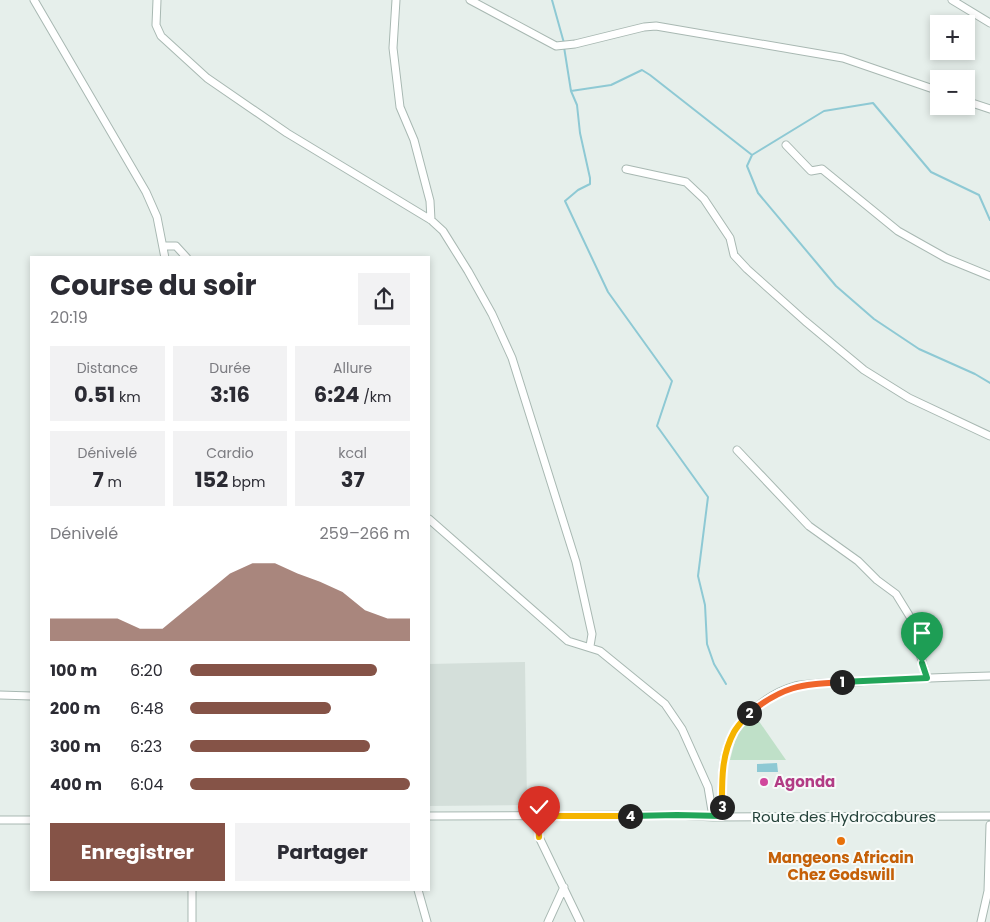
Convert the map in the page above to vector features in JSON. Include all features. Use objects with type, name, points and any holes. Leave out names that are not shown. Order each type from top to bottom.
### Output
[{"type":"street","points":[[34,0],[146,192],[157,217],[165,256]]},
{"type":"street","points":[[157,0],[156,25],[160,36],[207,78],[287,133],[431,220],[443,231],[492,314],[512,358],[576,562],[592,634],[590,646]]},
{"type":"street","points":[[396,0],[393,48],[400,107],[414,140],[430,201],[431,220]]},
{"type":"street","points":[[470,0],[556,46],[656,26],[843,58],[930,88]]},
{"type":"street","points":[[952,0],[990,23]]},
{"type":"street","points":[[975,103],[990,109]]},
{"type":"street","points":[[786,145],[811,171],[822,169],[898,231],[946,258],[990,276]]},
{"type":"street","points":[[626,169],[686,182],[704,200],[730,238],[734,255],[805,321],[864,370],[909,398],[990,436]]},
{"type":"street","points":[[163,246],[176,246],[185,256]]},
{"type":"street","points":[[737,450],[810,526],[858,561],[902,601],[923,638],[920,654],[927,678]]},
{"type":"street","points":[[430,520],[568,641],[590,646],[600,651],[665,704],[682,729],[708,787],[713,817]]},
{"type":"street","points":[[722,816],[722,770],[734,732],[749,713],[773,695],[795,686],[990,676]]},
{"type":"street","points":[[0,696],[30,696]]},
{"type":"street","name":"Route des Hydrocabures","points":[[430,816],[990,816]]},
{"type":"street","points":[[538,816],[539,837],[580,922]]},
{"type":"street","points":[[0,820],[30,820]]},
{"type":"street","points":[[981,922],[988,891],[990,825]]},
{"type":"street","points":[[548,922],[564,888]]},
{"type":"street","points":[[192,891],[192,922]]},
{"type":"street","points":[[418,891],[427,922]]},
{"type":"shaded area","points":[[525,662],[527,805],[430,806],[430,664]]},
{"type":"green space","points":[[750,716],[756,717],[786,760],[730,760],[737,733]]},
{"type":"water","points":[[777,763],[778,772],[757,772],[757,764]]},
{"type":"waterway","points":[[552,0],[564,43]]},
{"type":"waterway","points":[[564,47],[571,91],[611,85],[642,70],[752,155]]},
{"type":"waterway","points":[[571,91],[577,105],[580,133],[590,184],[578,190],[565,201],[608,292],[672,381],[657,426],[708,497],[698,576],[705,605],[707,644],[714,664],[726,684]]},
{"type":"waterway","points":[[990,220],[979,195],[931,172],[873,103],[824,111],[752,155],[747,166],[758,193],[836,286],[874,319],[919,349],[975,374],[990,383]]},
{"type":"place","name":"Agonda","points":[[764,782]]},
{"type":"place","name":"Mangeons Africain Chez Godswill","points":[[841,841]]},
{"type":"route","points":[[539,837],[538,816],[722,816],[722,770],[734,732],[749,713],[773,695],[795,686],[927,678],[922,663]]}]
